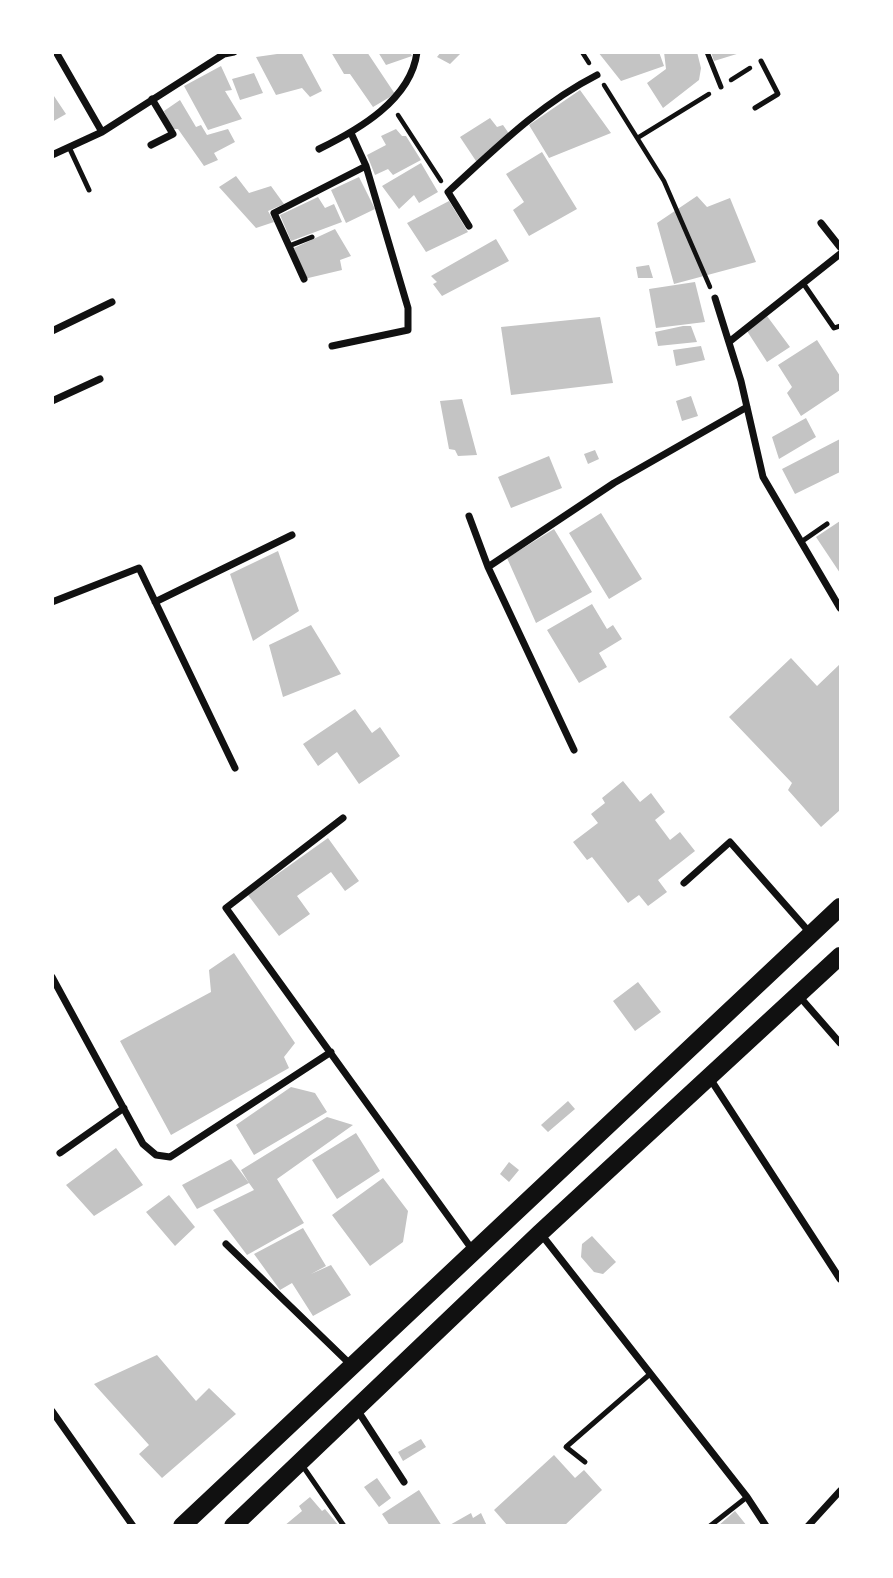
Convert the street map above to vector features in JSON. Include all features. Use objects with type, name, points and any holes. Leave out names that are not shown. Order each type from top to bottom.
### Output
[{"type":"main road","points":[[182,1525],[841,907]]},
{"type":"main road","points":[[233,1525],[540,1233],[841,956]]},
{"type":"street","points":[[55,52],[102,132]]},
{"type":"street","points":[[52,155],[102,132],[224,54],[234,52]]},
{"type":"street","points":[[319,149],[351,134],[390,102],[412,74],[417,52]]},
{"type":"street","points":[[469,226],[448,192],[524,123],[570,89],[597,75]]},
{"type":"street","points":[[151,145],[173,134],[152,99]]},
{"type":"street","points":[[332,346],[408,330],[408,308],[366,166],[351,134]]},
{"type":"street","points":[[304,279],[274,213],[366,166]]},
{"type":"street","points":[[821,223],[841,247]]},
{"type":"street","points":[[729,342],[841,254]]},
{"type":"street","points":[[715,298],[747,407],[763,477],[841,608]]},
{"type":"street","points":[[52,331],[112,302]]},
{"type":"street","points":[[52,401],[100,379]]},
{"type":"street","points":[[488,567],[614,483],[747,407]]},
{"type":"street","points":[[468,516],[488,567],[574,750]]},
{"type":"street","points":[[155,601],[292,535]]},
{"type":"street","points":[[52,602],[139,568],[235,768]]},
{"type":"street","points":[[343,818],[226,907],[474,1252]]},
{"type":"street","points":[[684,883],[730,842],[811,934]]},
{"type":"street","points":[[52,978],[144,1144],[156,1155],[170,1157],[331,1052]]},
{"type":"street","points":[[798,995],[841,1043]]},
{"type":"street","points":[[708,1076],[841,1279]]},
{"type":"street","points":[[60,1153],[124,1108]]},
{"type":"street","points":[[540,1233],[747,1496],[766,1525]]},
{"type":"street","points":[[226,1244],[352,1367]]},
{"type":"street","points":[[356,1407],[404,1482]]},
{"type":"street","points":[[52,1411],[133,1525]]},
{"type":"street","points":[[808,1525],[841,1491]]},
{"type":"lane","points":[[707,52],[721,87]]},
{"type":"lane","points":[[755,108],[778,94],[761,61]]},
{"type":"lane","points":[[69,147],[89,190]]},
{"type":"lane","points":[[289,246],[312,237]]},
{"type":"lane","points":[[803,283],[834,328],[841,326]]},
{"type":"lane","points":[[800,543],[827,524]]},
{"type":"lane","points":[[585,1462],[566,1447],[650,1374]]},
{"type":"lane","points":[[299,1461],[344,1525]]},
{"type":"lane","points":[[710,1525],[747,1496]]},
{"type":"path","points":[[582,52],[664,181],[715,298]]},
{"type":"path","points":[[390,102],[448,192]]},
{"type":"building","points":[[301,52],[322,91],[310,97],[302,88],[276,95],[256,57]]},
{"type":"building","points":[[331,52],[367,52],[395,94],[373,107],[350,74],[344,74]]},
{"type":"building","points":[[378,52],[410,52],[412,56],[386,65]]},
{"type":"building","points":[[441,52],[462,52],[450,64],[437,57]]},
{"type":"building","points":[[598,52],[659,52],[664,66],[621,81]]},
{"type":"building","points":[[664,52],[697,52],[701,68],[699,80],[663,108],[647,83],[666,69]]},
{"type":"building","points":[[711,52],[740,52],[740,53],[714,61]]},
{"type":"building","points":[[221,66],[232,90],[225,91],[242,119],[208,130],[184,86]]},
{"type":"building","points":[[254,73],[263,93],[240,100],[232,79]]},
{"type":"building","points":[[580,90],[611,133],[549,158],[529,125]]},
{"type":"building","points":[[52,93],[66,114],[52,122]]},
{"type":"building","points":[[180,100],[196,127],[201,125],[207,135],[228,129],[235,142],[214,153],[218,160],[204,166],[178,129],[172,129],[164,111]]},
{"type":"building","points":[[490,118],[497,127],[503,125],[512,138],[478,164],[460,137]]},
{"type":"building","points":[[396,129],[402,136],[406,136],[421,160],[393,175],[388,169],[375,175],[367,155],[386,145],[381,136]]},
{"type":"building","points":[[542,152],[577,209],[529,236],[513,210],[524,202],[506,174]]},
{"type":"building","points":[[421,163],[438,192],[419,203],[414,195],[399,209],[382,186]]},
{"type":"building","points":[[236,176],[249,193],[271,186],[284,204],[268,211],[274,222],[256,228],[219,187]]},
{"type":"building","points":[[359,177],[375,209],[346,223],[331,190]]},
{"type":"building","points":[[697,196],[707,207],[730,198],[756,262],[674,284],[657,223]]},
{"type":"building","points":[[318,197],[325,208],[334,204],[342,222],[291,241],[280,215]]},
{"type":"building","points":[[449,201],[468,232],[426,252],[407,223]]},
{"type":"building","points":[[335,229],[351,256],[340,260],[342,270],[304,279],[294,248]]},
{"type":"building","points":[[496,239],[509,261],[442,296],[433,284],[437,282],[431,276]]},
{"type":"building","points":[[649,265],[653,278],[638,278],[636,267]]},
{"type":"building","points":[[695,282],[705,322],[656,328],[649,289]]},
{"type":"building","points":[[767,316],[790,347],[767,362],[747,331]]},
{"type":"building","points":[[600,317],[613,383],[511,395],[501,327]]},
{"type":"building","points":[[691,326],[697,342],[658,346],[655,332]]},
{"type":"building","points":[[817,340],[840,376],[840,390],[801,416],[787,393],[792,387],[778,365]]},
{"type":"building","points":[[701,346],[705,360],[676,366],[673,350]]},
{"type":"building","points":[[691,396],[698,416],[682,421],[676,401]]},
{"type":"building","points":[[462,399],[477,455],[458,456],[455,450],[449,449],[440,401]]},
{"type":"building","points":[[806,418],[816,437],[779,459],[772,437]]},
{"type":"building","points":[[840,439],[840,472],[795,494],[782,469]]},
{"type":"building","points":[[595,450],[599,459],[588,464],[584,454]]},
{"type":"building","points":[[549,456],[562,488],[511,508],[498,477]]},
{"type":"building","points":[[601,513],[642,579],[609,599],[569,533]]},
{"type":"building","points":[[840,521],[840,573],[816,537]]},
{"type":"building","points":[[554,529],[592,592],[536,623],[507,558]]},
{"type":"building","points":[[278,551],[299,611],[253,641],[230,574]]},
{"type":"building","points":[[592,604],[607,629],[613,625],[622,639],[599,653],[607,667],[579,683],[547,630]]},
{"type":"building","points":[[311,625],[341,674],[283,697],[269,645]]},
{"type":"building","points":[[791,658],[817,686],[840,664],[840,810],[821,827],[788,790],[792,783],[729,717]]},
{"type":"building","points":[[355,709],[372,733],[380,727],[400,756],[359,784],[337,752],[318,766],[303,744]]},
{"type":"building","points":[[623,781],[640,802],[651,793],[665,812],[655,820],[670,840],[680,832],[695,851],[658,880],[667,892],[648,906],[639,895],[628,903],[592,857],[587,860],[573,842],[598,823],[591,814],[605,803],[602,798]]},
{"type":"building","points":[[328,838],[359,881],[345,891],[331,872],[297,896],[310,914],[279,936],[248,895]]},
{"type":"building","points":[[234,953],[295,1043],[284,1057],[289,1068],[171,1135],[120,1041],[211,992],[209,970]]},
{"type":"building","points":[[638,982],[661,1012],[635,1031],[613,1001]]},
{"type":"building","points":[[291,1087],[315,1093],[327,1112],[254,1155],[236,1125]]},
{"type":"building","points":[[568,1101],[575,1109],[548,1132],[541,1125]]},
{"type":"building","points":[[327,1117],[353,1125],[277,1179],[304,1223],[247,1255],[213,1210],[254,1190],[241,1170]]},
{"type":"building","points":[[356,1133],[380,1171],[337,1199],[312,1160]]},
{"type":"building","points":[[116,1148],[143,1185],[94,1216],[66,1185]]},
{"type":"building","points":[[231,1159],[249,1183],[197,1209],[182,1185]]},
{"type":"building","points":[[509,1162],[519,1170],[509,1182],[500,1174]]},
{"type":"building","points":[[383,1178],[408,1211],[403,1242],[370,1266],[332,1215]]},
{"type":"building","points":[[169,1195],[195,1227],[175,1246],[146,1212]]},
{"type":"building","points":[[303,1228],[326,1266],[311,1274],[331,1265],[351,1295],[313,1316],[292,1283],[280,1290],[254,1254]]},
{"type":"building","points":[[592,1236],[616,1262],[603,1274],[594,1272],[581,1257],[582,1244]]},
{"type":"building","points":[[157,1355],[196,1401],[209,1388],[236,1414],[162,1478],[139,1454],[149,1445],[94,1384]]},
{"type":"building","points":[[421,1439],[426,1447],[403,1461],[398,1452]]},
{"type":"building","points":[[554,1455],[575,1478],[584,1470],[602,1490],[564,1526],[508,1526],[494,1510]]},
{"type":"building","points":[[377,1478],[391,1498],[379,1507],[364,1487]]},
{"type":"building","points":[[419,1490],[442,1526],[390,1526],[382,1514]]},
{"type":"building","points":[[310,1497],[322,1511],[325,1509],[339,1526],[284,1526],[302,1511],[299,1506]]},
{"type":"building","points":[[735,1511],[747,1526],[718,1526]]},
{"type":"building","points":[[471,1513],[473,1518],[481,1513],[487,1526],[448,1526]]}]
